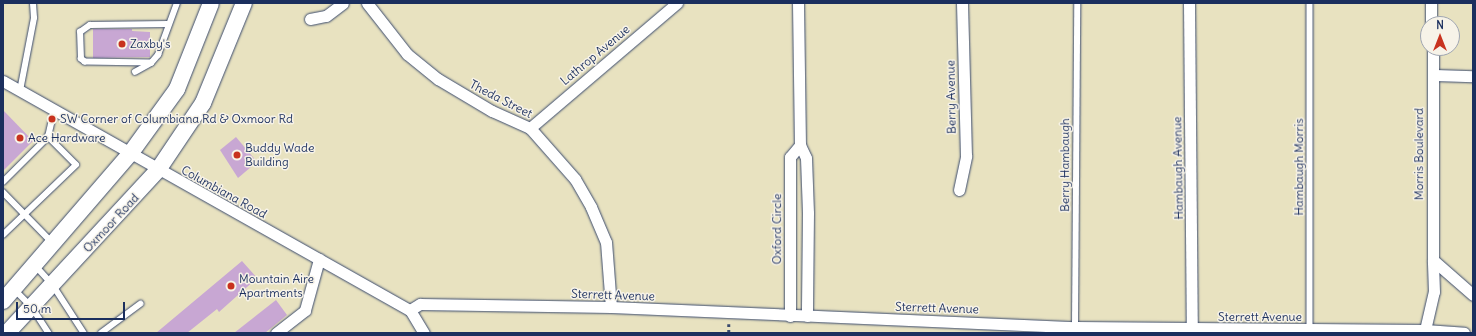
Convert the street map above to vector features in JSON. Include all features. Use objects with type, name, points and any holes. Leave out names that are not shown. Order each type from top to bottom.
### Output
[{"type":"main road","points":[[3,302],[130,154],[177,89],[211,3]]},
{"type":"main road","name":"Oxmoor Road","points":[[8,333],[158,170],[203,103],[244,3]]},
{"type":"street","points":[[310,19],[326,16],[343,3]]},
{"type":"street","name":"Theda Street","points":[[367,3],[407,54],[438,79],[492,111],[530,128],[575,179],[592,207],[606,242],[611,307]]},
{"type":"street","name":"Lathrop Avenue","points":[[530,128],[677,3]]},
{"type":"street","points":[[798,3],[800,145],[806,158],[808,213],[807,316]]},
{"type":"street","name":"Berry Avenue","points":[[959,190],[966,156],[962,3]]},
{"type":"street","name":"Hambaugh Avenue","points":[[1189,3],[1192,331]]},
{"type":"street","points":[[1431,3],[1431,16]]},
{"type":"street","name":"Morris Boulevard","points":[[1425,330],[1434,292],[1432,260],[1432,93],[1435,75],[1434,56]]},
{"type":"street","points":[[1435,75],[1473,76]]},
{"type":"street","name":"Columbiana Road","points":[[3,81],[158,170],[410,310],[424,333]]},
{"type":"street","name":"Oxford Circle","points":[[790,316],[790,158],[800,145]]},
{"type":"street","points":[[790,213],[808,213]]},
{"type":"street","points":[[276,333],[305,310],[318,259]]},
{"type":"street","points":[[1432,260],[1473,295]]},
{"type":"street","name":"Sterrett Avenue","points":[[410,310],[420,304],[611,307],[790,316],[1192,331],[1425,330],[1464,333]]},
{"type":"lane","points":[[20,91],[34,18],[33,3]]},
{"type":"lane","points":[[135,72],[151,64],[158,55],[168,24],[177,3]]},
{"type":"lane","name":"Berry Hambaugh","points":[[1075,327],[1077,3]]},
{"type":"lane","name":"Hambaugh Morris","points":[[1310,3],[1310,330]]},
{"type":"lane","points":[[151,64],[85,62],[81,59],[80,32],[90,25],[168,24]]},
{"type":"lane","points":[[3,182],[48,137],[54,110]]},
{"type":"lane","points":[[3,235],[76,165],[48,137]]},
{"type":"lane","points":[[3,192],[53,243]]},
{"type":"lane","points":[[35,265],[53,285],[84,333]]},
{"type":"lane","points":[[14,289],[32,307],[49,333]]},
{"type":"lane","points":[[101,333],[140,304]]},
{"type":"building","name":"Zaxby's","points":[[93,29],[132,29],[132,31],[150,32],[150,57],[93,58]]},
{"type":"building","points":[[3,110],[33,141],[3,171]]},
{"type":"building","name":"Buddy Wade Building","points":[[236,137],[257,162],[238,178],[220,150]]},
{"type":"building","points":[[242,261],[257,278],[219,312],[217,309],[187,333],[156,333]]},
{"type":"building","name":"Mountain Aire Apartments","points":[[276,300],[287,315],[265,333],[234,333]]},
{"type":"place","name":"Zaxby's","points":[[122,44]]},
{"type":"place","name":"SW Corner of Columbiana Rd & Oxmoor Rd","points":[[52,119]]},
{"type":"place","name":"Ace Hardware","points":[[20,138]]},
{"type":"place","name":"Buddy Wade Building","points":[[237,155]]},
{"type":"place","name":"Mountain Aire Apartments","points":[[231,286]]}]
